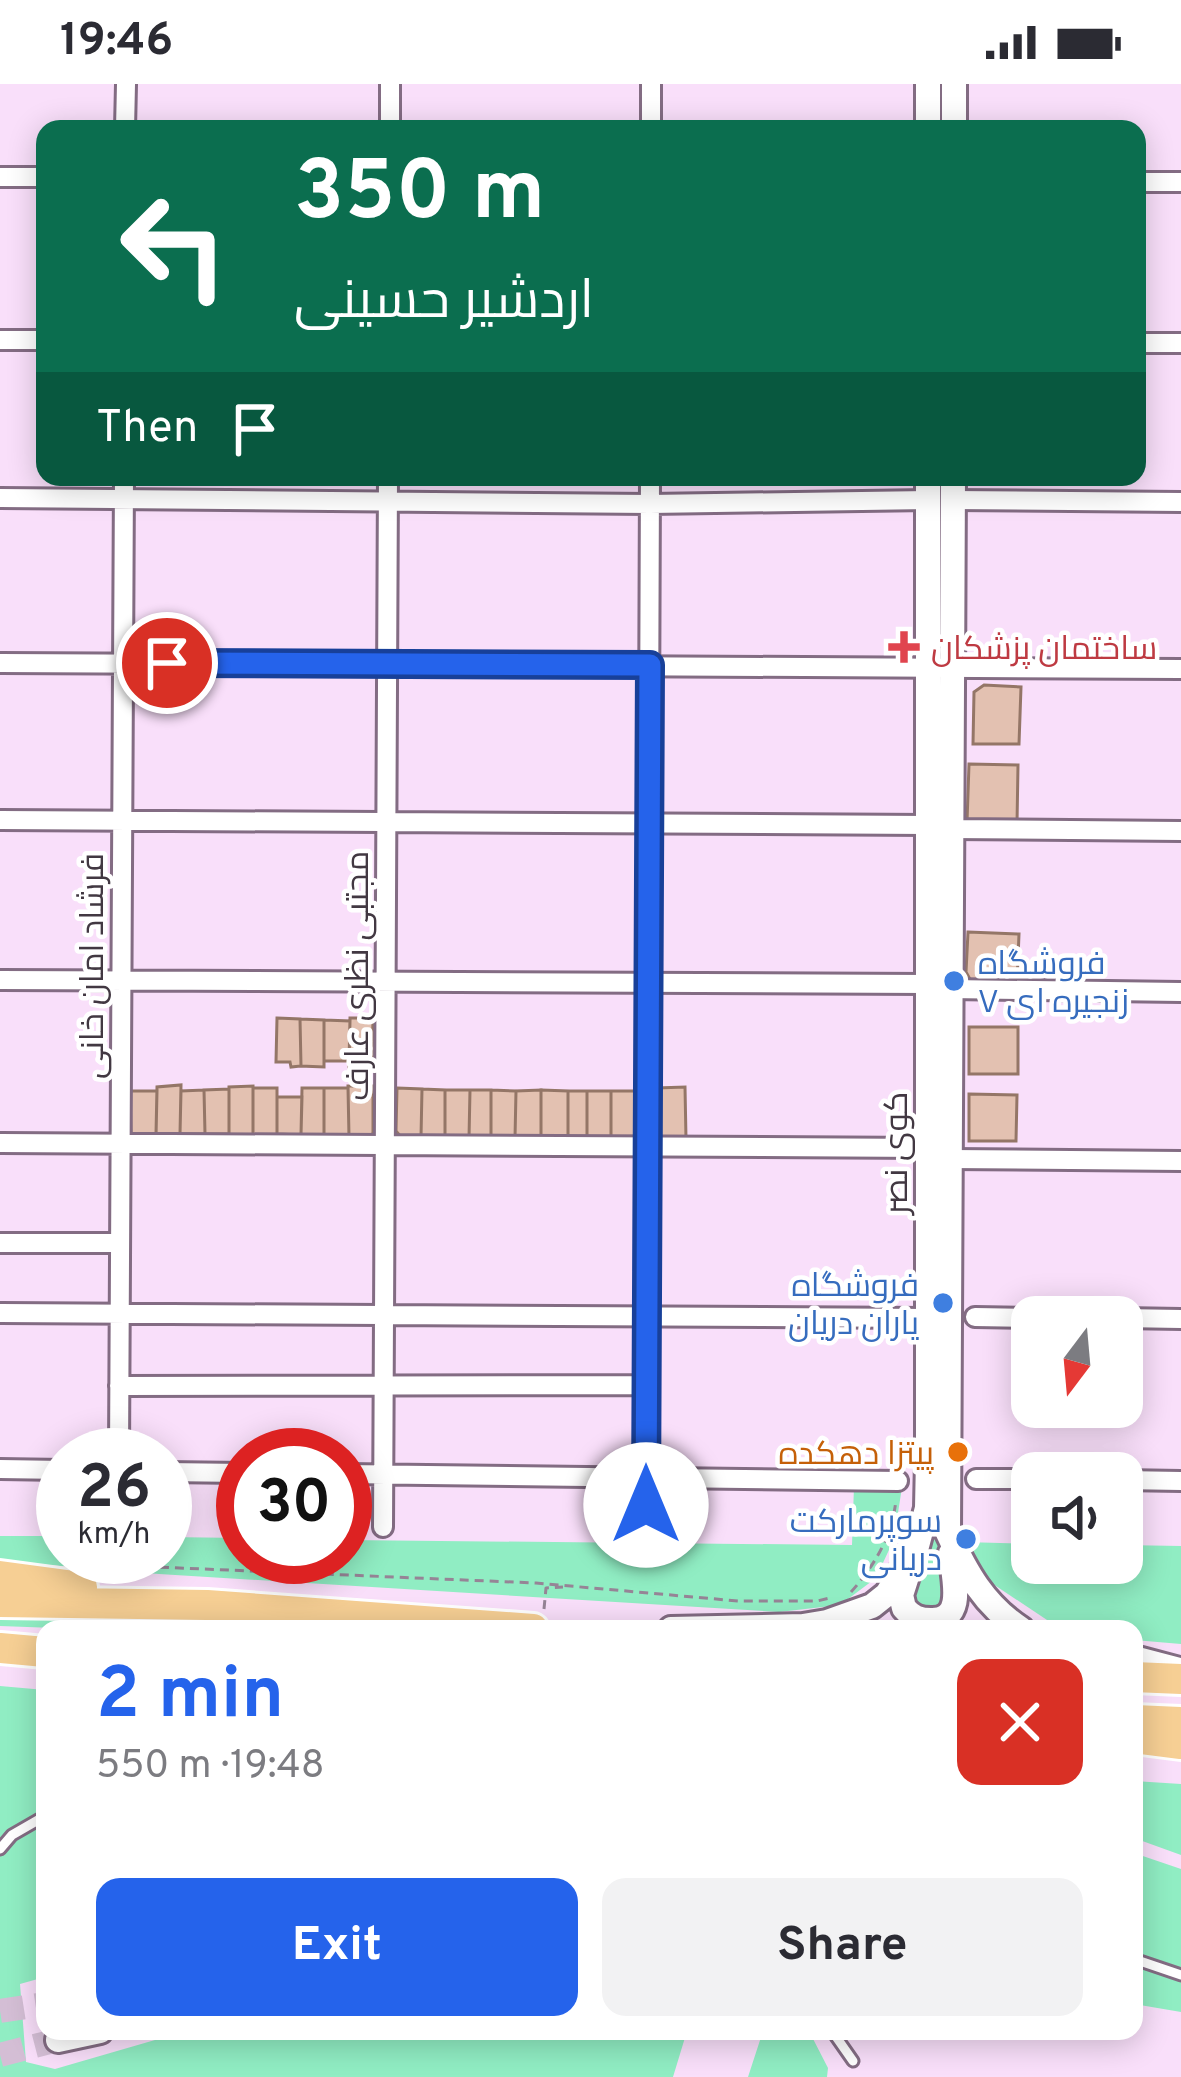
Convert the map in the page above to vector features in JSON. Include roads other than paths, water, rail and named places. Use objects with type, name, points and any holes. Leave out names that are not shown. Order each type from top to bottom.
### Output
[{"type":"highway","points":[[0,1576],[207,1605]]},
{"type":"highway","points":[[0,1602],[207,1605],[411,1620]]},
{"type":"highway","points":[[0,1648],[36,1655]]},
{"type":"highway","points":[[0,1662],[36,1658]]},
{"type":"highway","points":[[1143,1677],[1181,1675]]},
{"type":"highway","points":[[1143,1720],[1181,1722]]},
{"type":"highway","points":[[1143,1739],[1181,1744]]},
{"type":"main road","points":[[928,84],[928,120]]},
{"type":"main road","points":[[954,84],[954,120]]},
{"type":"main road","name":"کوی نصر","points":[[940,489],[939,1154],[948,1533],[967,1574],[1008,1620]]},
{"type":"main road","name":"کوی نصر","points":[[834,1620],[872,1606],[887,1594],[917,1546],[927,1508],[928,1318],[939,1154]]},
{"type":"main road","points":[[940,1620],[955,1605],[948,1533]]},
{"type":"main road","points":[[917,1546],[901,1602],[910,1615],[933,1620]]},
{"type":"main road","points":[[1143,1661],[1181,1675]]},
{"type":"street","points":[[125,120],[126,84]]},
{"type":"street","points":[[390,84],[390,120]]},
{"type":"street","points":[[651,84],[651,120]]},
{"type":"street","points":[[0,177],[36,177]]},
{"type":"street","points":[[1146,182],[1181,182]]},
{"type":"street","points":[[0,340],[36,340]]},
{"type":"street","points":[[1146,343],[1181,343]]},
{"type":"street","name":"فرشاد امان خانی","points":[[119,1428],[124,486]]},
{"type":"street","name":"مجتبی نظری عارف","points":[[383,1527],[388,486]]},
{"type":"street","points":[[646,1532],[650,486]]},
{"type":"street","points":[[0,498],[650,504],[940,489],[1181,502]]},
{"type":"street","points":[[0,663],[1181,669]]},
{"type":"street","points":[[0,820],[1181,831]]},
{"type":"street","points":[[0,980],[1181,992]]},
{"type":"street","points":[[0,1143],[647,1147],[1181,1161]]},
{"type":"street","points":[[0,1243],[120,1243]]},
{"type":"street","points":[[0,1313],[928,1318]]},
{"type":"street","points":[[975,1317],[1011,1318]]},
{"type":"street","points":[[1143,1318],[1181,1319]]},
{"type":"street","points":[[119,1386],[647,1385]]},
{"type":"street","points":[[0,1469],[36,1470]]},
{"type":"street","points":[[372,1474],[898,1481]]},
{"type":"street","points":[[976,1479],[1011,1479]]},
{"type":"street","points":[[1143,1480],[1181,1481]]},
{"type":"lane","points":[[0,1849],[12,1834],[36,1821]]},
{"type":"lane","points":[[1143,1961],[1181,1976]]},
{"type":"lane","points":[[839,2040],[854,2060]]},
{"type":"tunnel","points":[[0,2011],[36,2005]]},
{"type":"tunnel","points":[[0,2055],[58,2040]]},
{"type":"place","name":"ساختمان پزشکان","points":[[904,647]]},
{"type":"place","name":"فروشگاه زنجیره ای ۷","points":[[954,981]]},
{"type":"place","name":"فروشگاه یاران دریان","points":[[943,1303]]},
{"type":"place","name":"پیتزا دهکده","points":[[958,1452]]},
{"type":"place","name":"سوپرمارکت دریانی","points":[[966,1539]]}]
